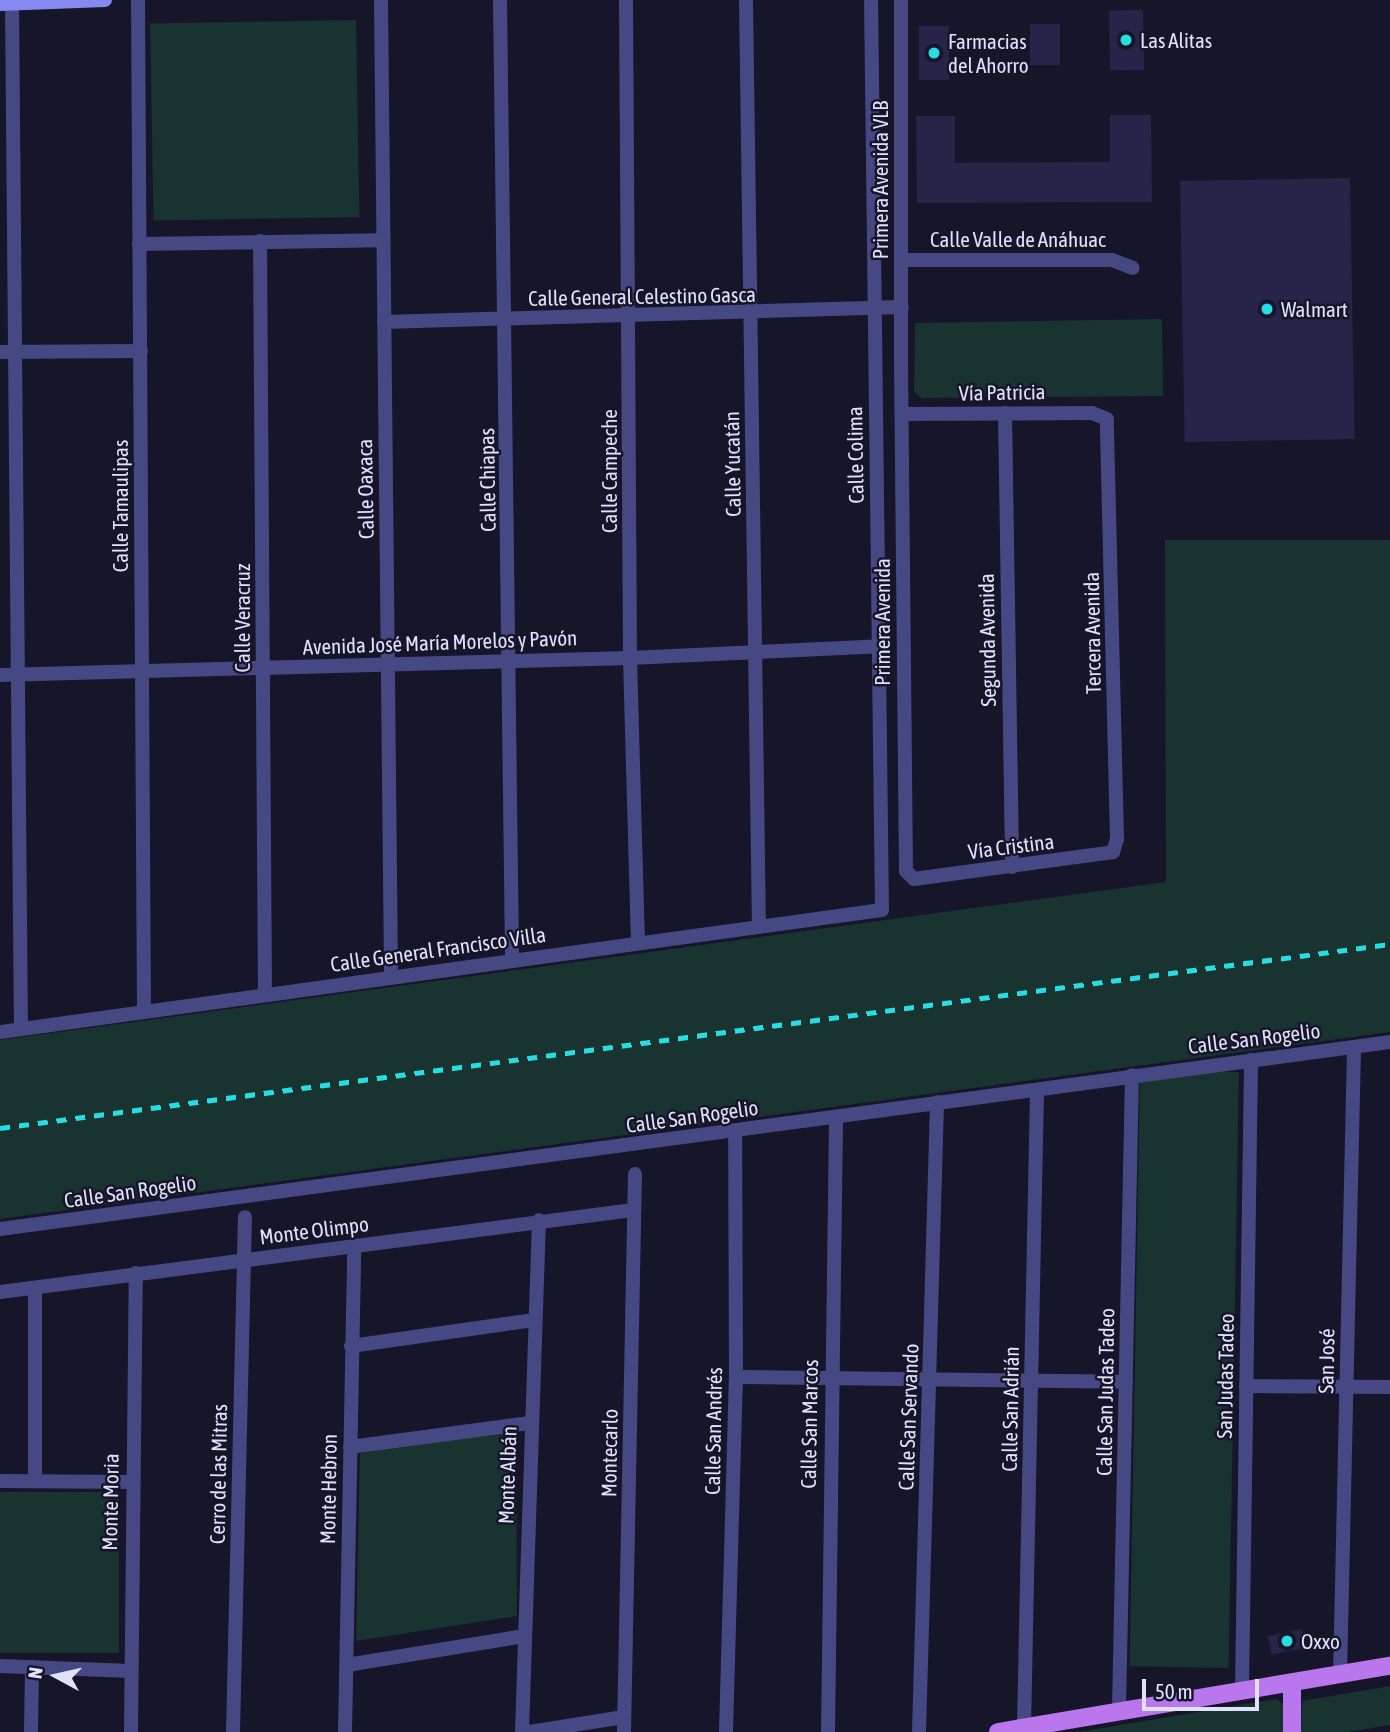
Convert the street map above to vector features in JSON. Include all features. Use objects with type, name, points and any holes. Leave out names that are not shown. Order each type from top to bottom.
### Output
[{"type":"main road","points":[[6,4],[105,0]]},
{"type":"main road","points":[[998,1732],[1050,1728],[1119,1710],[1390,1666]]},
{"type":"main road","points":[[1292,1684],[1292,1732]]},
{"type":"street","name":"Calle Tamaulipas","points":[[138,0],[144,1012]]},
{"type":"street","name":"Calle Oaxaca","points":[[381,0],[391,977]]},
{"type":"street","name":"Calle Chiapas","points":[[500,0],[512,959]]},
{"type":"street","name":"Calle Campeche","points":[[626,0],[631,318],[630,658],[638,942]]},
{"type":"street","name":"Calle Yucatán","points":[[746,0],[758,652],[759,927]]},
{"type":"street","name":"Calle Colima","points":[[871,0],[882,910]]},
{"type":"street","name":"Primera Avenida VLB","points":[[901,0],[901,361]]},
{"type":"street","points":[[6,4],[18,352],[15,674],[21,1029]]},
{"type":"street","points":[[139,244],[382,240]]},
{"type":"street","name":"Calle Veracruz","points":[[260,241],[265,994]]},
{"type":"street","name":"Calle Valle de Anáhuac","points":[[901,260],[1118,260],[1133,268]]},
{"type":"street","name":"Calle General Celestino Gasca","points":[[384,322],[631,318],[902,307]]},
{"type":"street","points":[[0,352],[141,351]]},
{"type":"street","name":"Primera Avenida","points":[[901,361],[905,863],[907,874],[914,879]]},
{"type":"street","name":"Segunda Avenida","points":[[1005,413],[1012,867]]},
{"type":"street","name":"Vía Patricia","points":[[902,414],[1102,415]]},
{"type":"street","name":"Tercera Avenida","points":[[1102,415],[1110,437],[1117,839],[1113,852]]},
{"type":"street","name":"Avenida José María Morelos y Pavón","points":[[0,675],[630,658],[880,646]]},
{"type":"street","name":"Vía Cristina","points":[[914,879],[1113,852]]},
{"type":"street","name":"Calle General Francisco Villa","points":[[0,1032],[512,959],[882,910]]},
{"type":"street","name":"Calle San Rogelio","points":[[0,1229],[1390,1042]]},
{"type":"street","name":"San José","points":[[1340,1675],[1354,1047]]},
{"type":"street","name":"San Judas Tadeo","points":[[1242,1691],[1251,1060]]},
{"type":"street","name":"Calle San Judas Tadeo","points":[[1119,1710],[1132,1075]]},
{"type":"street","name":"Calle San Adrián","points":[[1024,1728],[1037,1090]]},
{"type":"street","name":"Calle San Servando","points":[[919,1732],[937,1102]]},
{"type":"street","name":"Calle San Marcos","points":[[828,1732],[830,1380],[836,1117]]},
{"type":"street","name":"Calle San Andrés","points":[[726,1732],[736,1377],[735,1131]]},
{"type":"street","name":"Montecarlo","points":[[624,1732],[635,1174]]},
{"type":"street","name":"Monte Olimpo","points":[[0,1292],[354,1247],[539,1220],[633,1210]]},
{"type":"street","name":"Cerro de las Mitras","points":[[233,1732],[244,1217]]},
{"type":"street","name":"Monte Albán","points":[[522,1732],[530,1423],[539,1220]]},
{"type":"street","name":"Monte Hebron","points":[[345,1732],[354,1247]]},
{"type":"street","name":"Monte Moria","points":[[131,1732],[131,1482],[136,1273]]},
{"type":"street","points":[[35,1288],[35,1481]]},
{"type":"street","points":[[351,1346],[534,1320]]},
{"type":"street","points":[[736,1377],[1126,1382]]},
{"type":"street","points":[[1246,1386],[1390,1387]]},
{"type":"street","points":[[350,1447],[530,1423]]},
{"type":"street","points":[[0,1481],[131,1482]]},
{"type":"street","points":[[346,1665],[524,1636]]},
{"type":"street","points":[[0,1666],[131,1671]]},
{"type":"street","points":[[31,1732],[32,1667]]},
{"type":"street","points":[[530,1732],[624,1717]]},
{"type":"green space","points":[[356,20],[359,217],[153,221],[150,24]]},
{"type":"green space","points":[[1162,319],[1163,396],[921,398],[914,391],[915,323]]},
{"type":"green space","points":[[1165,540],[1390,540],[1390,1032],[0,1219],[0,1040],[1166,882]]},
{"type":"green space","points":[[1140,1070],[1239,1072],[1229,1668],[1130,1666]]},
{"type":"green space","points":[[516,1428],[517,1616],[356,1641],[360,1453]]},
{"type":"green space","points":[[0,1492],[119,1492],[119,1653],[0,1653]]},
{"type":"green space","points":[[1390,1686],[1390,1725],[1348,1732],[1301,1732],[1302,1701]]},
{"type":"green space","points":[[1276,1699],[1283,1704],[1283,1732],[1078,1732]]},
{"type":"building","name":"Las Alitas","points":[[1143,10],[1144,70],[1110,71],[1109,11]]},
{"type":"building","points":[[1030,24],[1060,24],[1060,65],[1030,65]]},
{"type":"building","name":"Farmacias del Ahorro","points":[[919,26],[949,26],[949,80],[919,80]]},
{"type":"building","points":[[1110,115],[1151,115],[1152,202],[917,203],[916,116],[955,116],[955,163],[1110,162]]},
{"type":"building","name":"Walmart","points":[[1350,178],[1355,439],[1185,442],[1180,181]]},
{"type":"building","name":"Oxxo","points":[[1302,1629],[1306,1648],[1272,1655],[1268,1636]]},
{"type":"railway","points":[[0,1128],[1390,944]]},
{"type":"place","name":"Las Alitas","points":[[1126,40]]},
{"type":"place","name":"Farmacias del Ahorro","points":[[934,53]]},
{"type":"place","name":"Walmart","points":[[1267,309]]},
{"type":"place","name":"Oxxo","points":[[1287,1641]]}]
